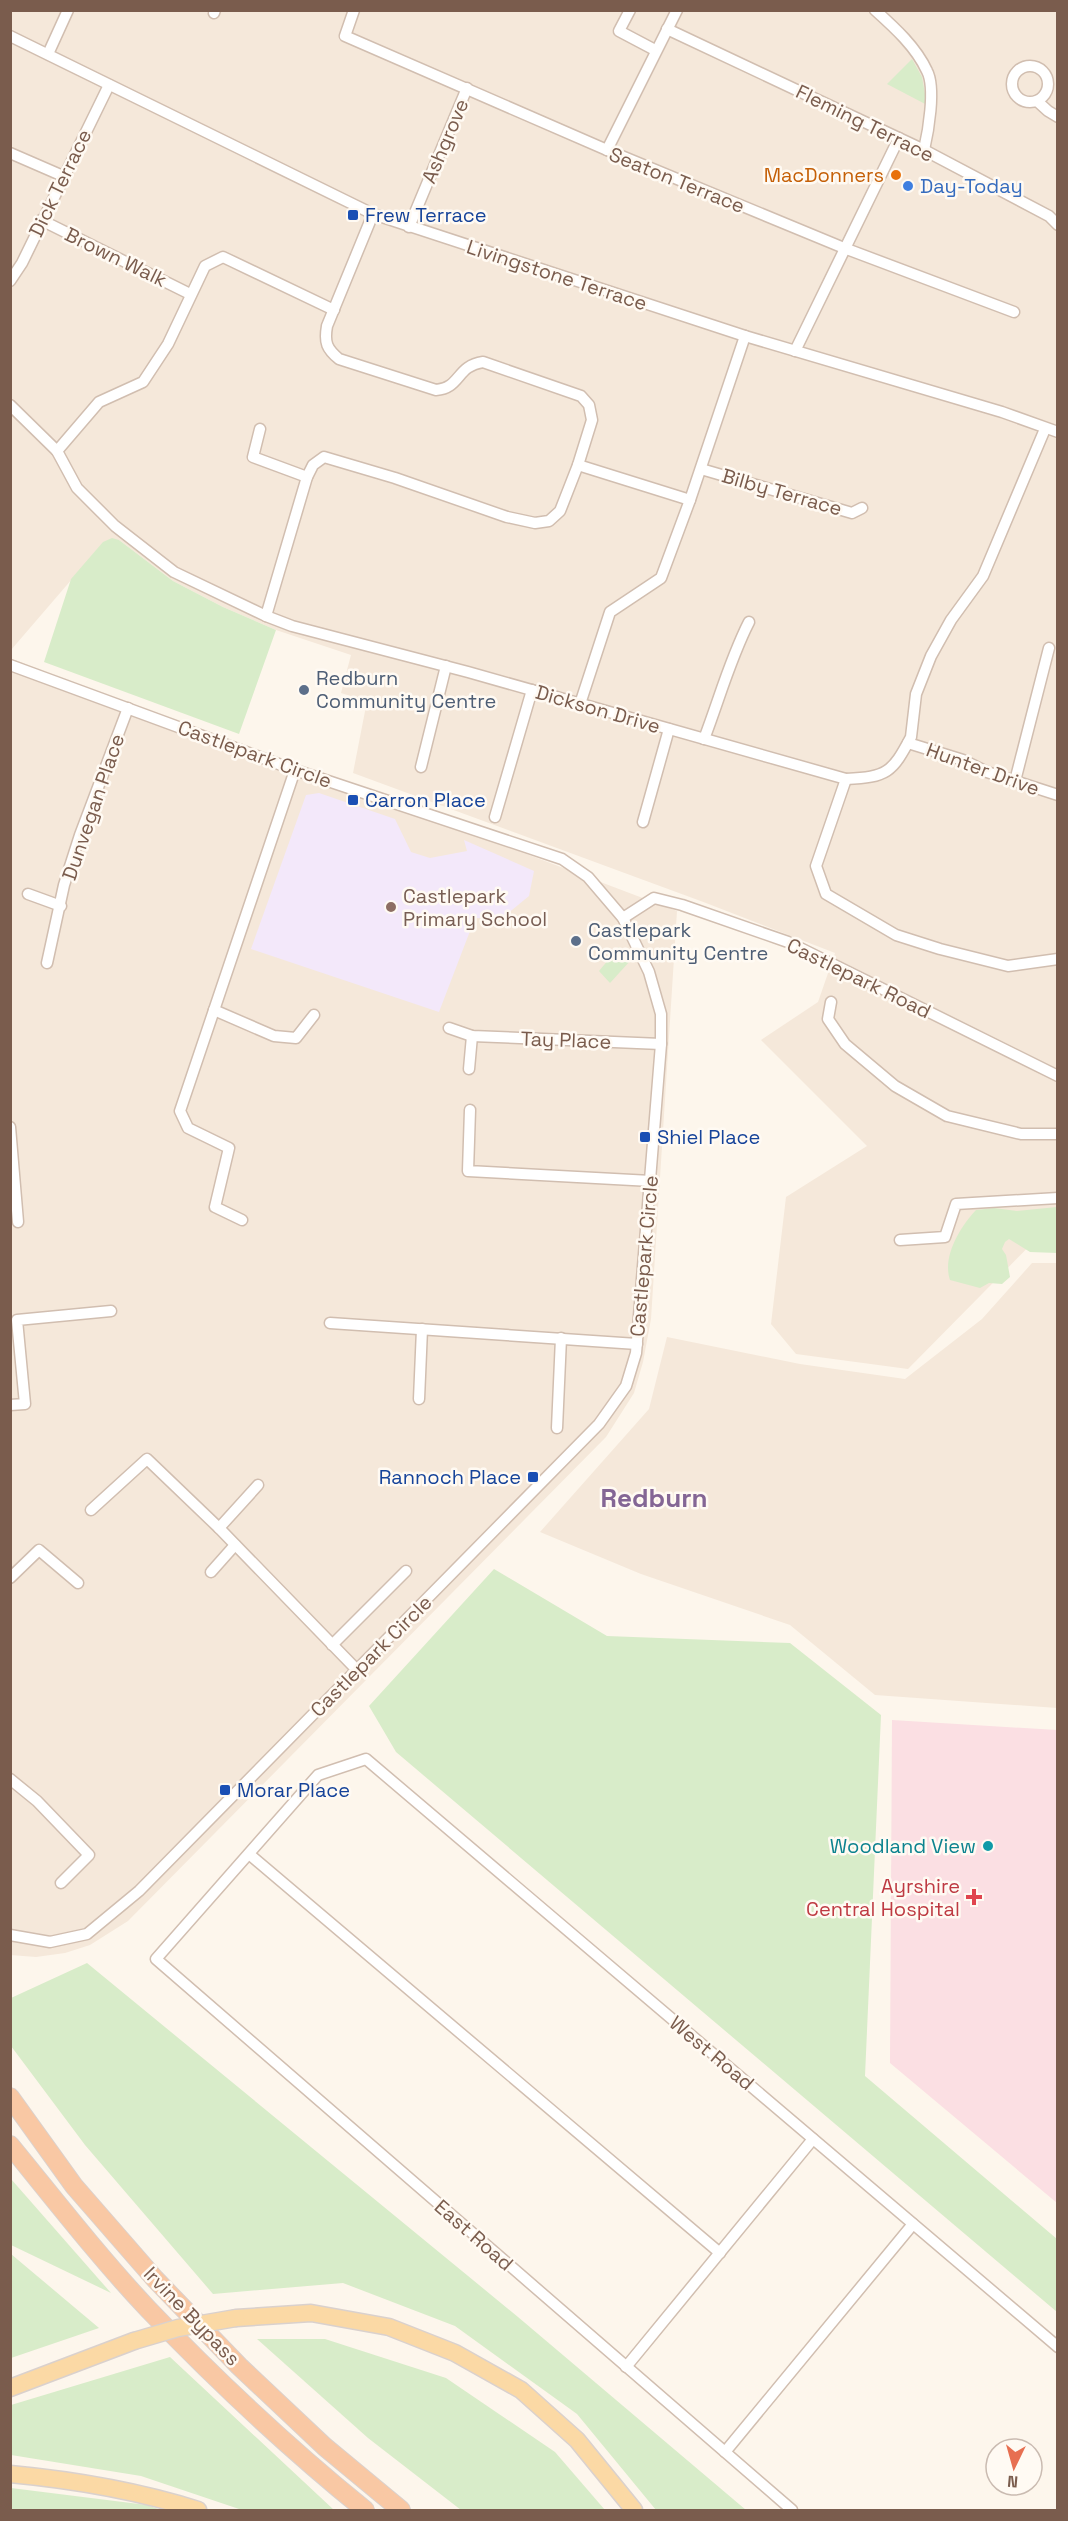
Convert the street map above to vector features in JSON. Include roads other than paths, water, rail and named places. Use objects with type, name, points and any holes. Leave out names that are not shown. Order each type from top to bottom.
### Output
[{"type":"highway","name":"Irvine Bypass","points":[[10,2097],[74,2186],[155,2279],[239,2366],[325,2447],[400,2511]]},
{"type":"highway","name":"Irvine Bypass","points":[[10,2145],[147,2308],[230,2391],[364,2511]]},
{"type":"highway","points":[[325,2447],[415,2511]]},
{"type":"main road","points":[[10,2388],[134,2341],[178,2328],[236,2318],[311,2313],[389,2326],[455,2353],[521,2390],[577,2440],[634,2511]]},
{"type":"main road","points":[[10,2474],[56,2479],[152,2497],[198,2511]]},
{"type":"street","points":[[48,54],[68,10]]},
{"type":"street","name":"Seaton Terrace","points":[[354,10],[345,36],[607,150],[844,249],[1014,312]]},
{"type":"street","points":[[630,10],[619,31],[656,50]]},
{"type":"street","points":[[607,150],[677,10]]},
{"type":"street","points":[[875,10],[899,32],[929,73],[931,122],[924,150]]},
{"type":"street","name":"Fleming Terrace","points":[[668,29],[924,150],[1049,216],[1058,225]]},
{"type":"street","name":"Livingstone Terrace","points":[[10,36],[373,214],[745,336],[1002,412],[1058,432]]},
{"type":"street","name":"Dick Terrace","points":[[10,281],[22,263],[41,220],[109,85]]},
{"type":"street","name":"Ashgrove","points":[[409,227],[467,88]]},
{"type":"street","points":[[1037,101],[1058,117]]},
{"type":"street","points":[[795,351],[899,138]]},
{"type":"street","points":[[10,153],[63,176]]},
{"type":"street","points":[[266,616],[307,477],[313,465],[324,457],[395,478],[507,518],[535,523],[549,521],[560,511],[592,420],[589,405],[581,396],[483,362],[471,364],[446,389],[436,390],[339,359],[328,350],[325,339],[334,310],[373,214]]},
{"type":"street","name":"Brown Walk","points":[[41,220],[190,294]]},
{"type":"street","points":[[57,451],[99,402],[143,382],[168,344],[205,266],[223,257],[334,310]]},
{"type":"street","name":"Bilby Terrace","points":[[580,704],[610,612],[661,578],[701,469],[745,336]]},
{"type":"street","name":"Dickson Drive","points":[[10,405],[57,451],[77,488],[115,526],[174,572],[266,616],[292,626],[446,666],[846,779],[870,778],[894,767],[908,744],[911,737],[916,694],[931,656],[951,620],[983,576],[1045,429]]},
{"type":"street","points":[[260,429],[253,457],[307,477]]},
{"type":"street","points":[[578,465],[690,500]]},
{"type":"street","name":"Bilby Terrace","points":[[701,469],[852,513],[862,508]]},
{"type":"street","points":[[704,739],[737,646],[749,622]]},
{"type":"street","points":[[1015,781],[1049,648]]},
{"type":"street","name":"Castlepark Circle","points":[[10,665],[295,770],[562,859],[588,877],[623,918],[649,972],[661,1014],[661,1044],[638,1344],[626,1386],[599,1424],[139,1891],[87,1934],[50,1942],[10,1935]]},
{"type":"street","points":[[422,767],[446,666]]},
{"type":"street","points":[[495,817],[532,690]]},
{"type":"street","name":"Dunvegan Place","points":[[47,963],[64,885],[80,835],[128,708]]},
{"type":"street","points":[[643,822],[669,729]]},
{"type":"street","name":"Hunter Drive","points":[[908,744],[963,760],[987,772],[1058,795]]},
{"type":"street","points":[[242,1220],[215,1207],[229,1148],[188,1128],[180,1111],[295,770]]},
{"type":"street","points":[[846,779],[816,866],[826,894],[896,935],[940,949],[1008,966],[1058,959]]},
{"type":"street","name":"Dunvegan Place","points":[[28,894],[61,906]]},
{"type":"street","name":"Castlepark Road","points":[[623,918],[654,898],[682,905],[788,942],[1058,1076]]},
{"type":"street","points":[[831,1002],[828,1020],[845,1044],[895,1086],[947,1116],[1021,1134],[1058,1134]]},
{"type":"street","points":[[214,1010],[274,1036],[296,1038],[314,1015]]},
{"type":"street","name":"Tay Place","points":[[448,1028],[472,1036],[661,1044]]},
{"type":"street","points":[[469,1069],[472,1036]]},
{"type":"street","points":[[470,1110],[468,1171],[651,1181]]},
{"type":"street","points":[[10,1127],[18,1222]]},
{"type":"street","points":[[900,1240],[945,1237],[956,1204],[1058,1198]]},
{"type":"street","points":[[10,1405],[26,1404],[17,1320],[111,1311]]},
{"type":"street","points":[[330,1323],[638,1344]]},
{"type":"street","points":[[419,1399],[422,1329]]},
{"type":"street","points":[[557,1428],[561,1338]]},
{"type":"street","points":[[91,1510],[147,1459],[219,1528],[357,1670]]},
{"type":"street","points":[[219,1528],[258,1485]]},
{"type":"street","points":[[211,1572],[235,1545]]},
{"type":"street","points":[[10,1578],[39,1550],[78,1583]]},
{"type":"street","points":[[332,1645],[406,1571]]},
{"type":"street","name":"West Road","points":[[249,1854],[318,1775],[366,1759],[1058,2347]]},
{"type":"street","points":[[10,1779],[37,1801],[89,1855],[62,1883]]},
{"type":"street","points":[[249,1854],[720,2253]]},
{"type":"street","name":"East Road","points":[[249,1854],[156,1959],[792,2511]]},
{"type":"street","points":[[626,2367],[813,2139]]},
{"type":"street","points":[[725,2452],[913,2224]]},
{"type":"place","name":"MacDonners","points":[[896,175]]},
{"type":"place","name":"Day-Today","points":[[908,186]]},
{"type":"place","name":"Frew Terrace","points":[[353,215]]},
{"type":"place","name":"Redburn Community Centre","points":[[304,690]]},
{"type":"place","name":"Carron Place","points":[[353,800]]},
{"type":"place","name":"Castlepark Primary School","points":[[391,907]]},
{"type":"place","name":"Castlepark Community Centre","points":[[576,941]]},
{"type":"place","name":"Shiel Place","points":[[645,1137]]},
{"type":"place","name":"Rannoch Place","points":[[533,1477]]},
{"type":"place","name":"Morar Place","points":[[225,1790]]},
{"type":"place","name":"Woodland View","points":[[988,1846]]},
{"type":"place","name":"Ayrshire Central Hospital","points":[[974,1897]]},
{"type":"district","name":"Redburn","points":[[654,1498]]}]
